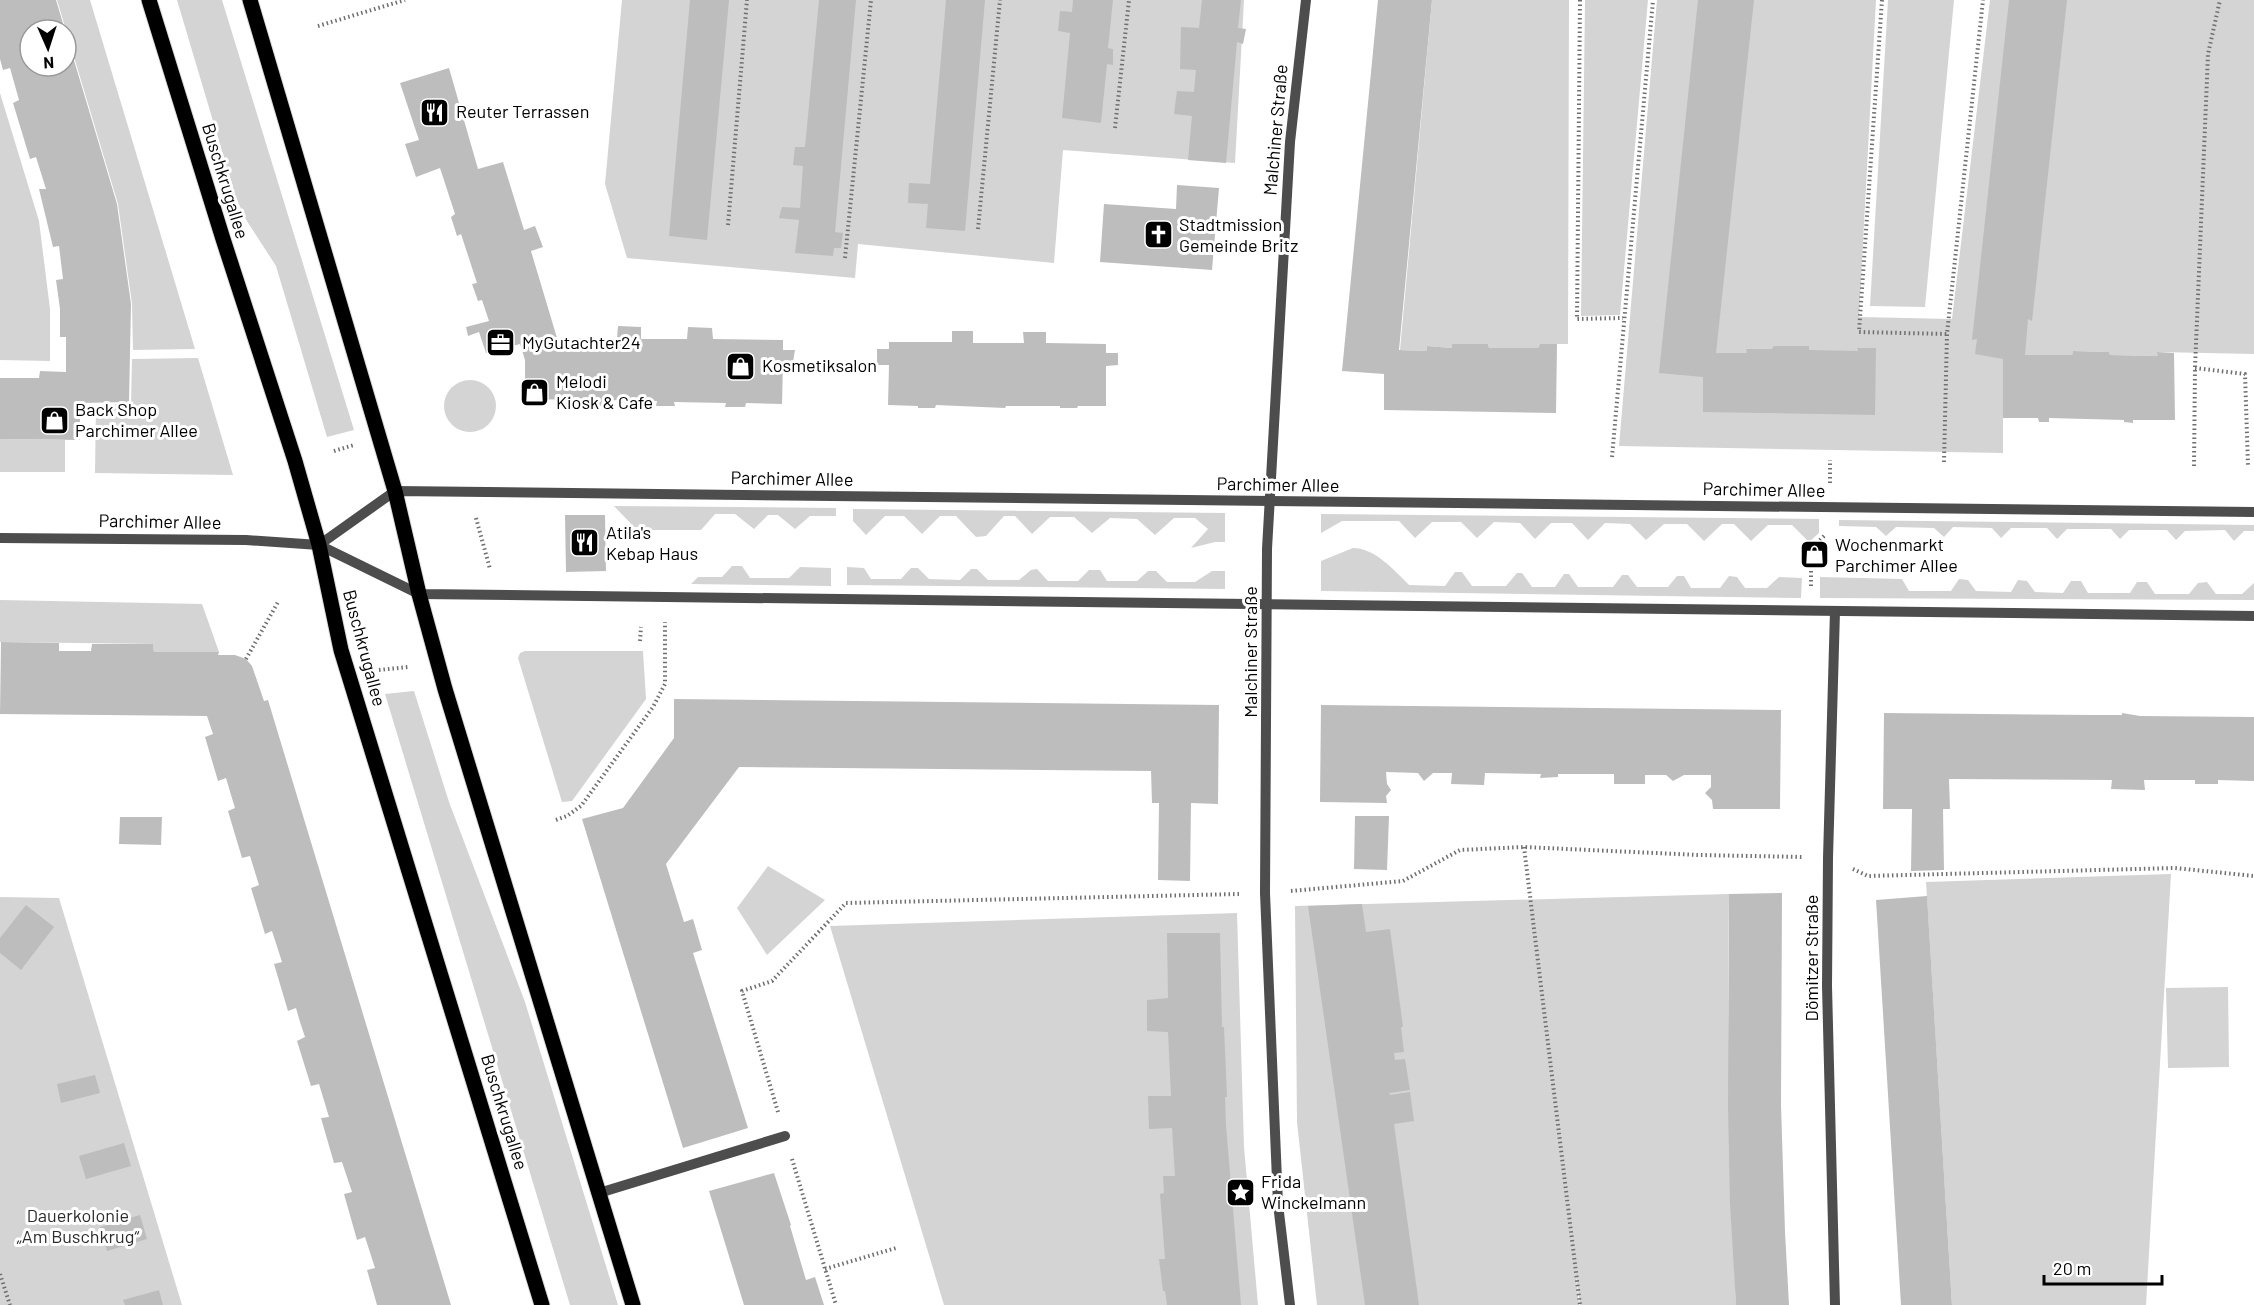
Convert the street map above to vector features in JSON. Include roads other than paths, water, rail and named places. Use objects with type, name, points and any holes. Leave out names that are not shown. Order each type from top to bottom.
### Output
[{"type":"main road","name":"Buschkrugallee","points":[[149,0],[287,436],[319,545],[341,650],[542,1305]]},
{"type":"main road","points":[[250,0],[395,491],[419,594],[503,883],[633,1305]]},
{"type":"street","name":"Malchiner Straße","points":[[1290,1305],[1278,1204],[1265,893],[1267,549],[1290,142],[1306,0]]},
{"type":"street","points":[[319,545],[395,491]]},
{"type":"street","name":"Parchimer Allee","points":[[395,491],[2254,512]]},
{"type":"street","name":"Parchimer Allee","points":[[0,538],[246,540],[319,545],[419,594],[2254,616]]},
{"type":"street","name":"Dömitzer Straße","points":[[1834,1305],[1828,998],[1828,858],[1835,611]]},
{"type":"street","points":[[598,1192],[785,1136]]},
{"type":"place","name":"Reuter Terrassen","points":[[435,112]]},
{"type":"place","name":"Stadtmission Gemeinde Britz","points":[[1158,235]]},
{"type":"place","name":"MyGutachter24","points":[[501,343]]},
{"type":"place","name":"Kosmetiksalon","points":[[741,366]]},
{"type":"place","name":"Melodi Kiosk & Cafe","points":[[535,392]]},
{"type":"place","name":"Back Shop Parchimer Allee","points":[[54,420]]},
{"type":"place","name":"Atila's Kebap Haus","points":[[585,543]]},
{"type":"place","name":"Wochenmarkt Parchimer Allee","points":[[1814,555]]},
{"type":"place","name":"Frida Winckelmann","points":[[1240,1192]]},
{"type":"park label","name":"Dauerkolonie „Am Buschkrug“","points":[[78,1226]]}]
